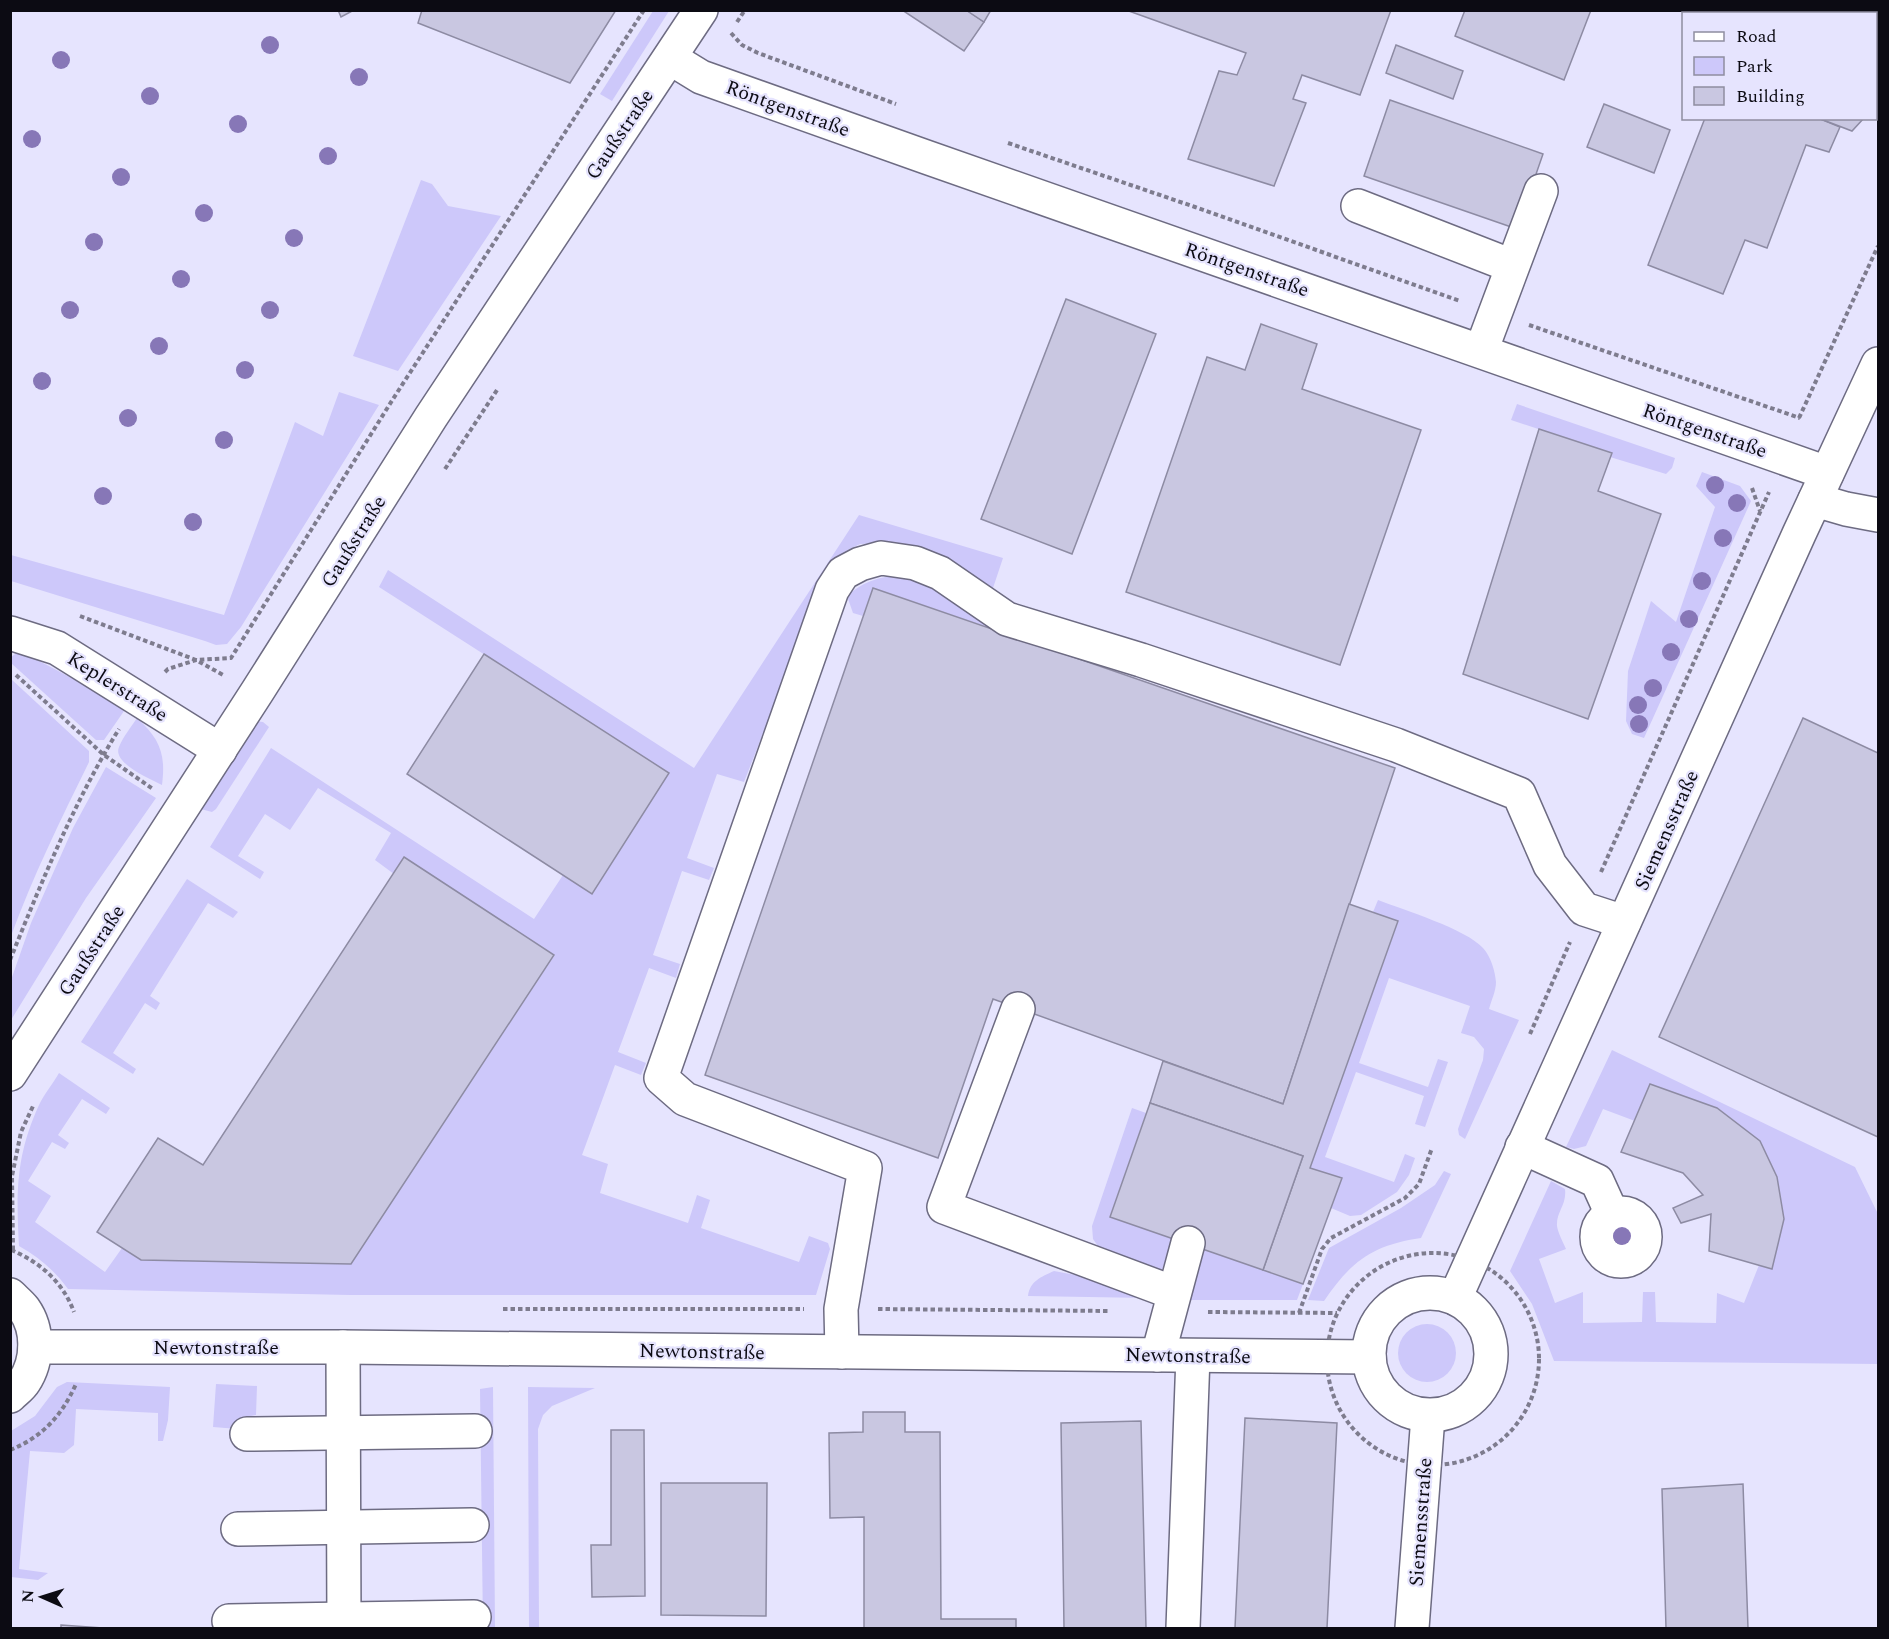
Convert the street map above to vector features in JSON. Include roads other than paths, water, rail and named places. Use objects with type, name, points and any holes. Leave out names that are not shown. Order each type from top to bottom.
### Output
[{"type":"street","name":"Gaußstraße","points":[[10,1074],[220,750],[431,417],[701,10]]},
{"type":"street","name":"Röntgenstraße","points":[[670,58],[701,76],[948,165],[1784,458],[1821,486],[1878,515]]},
{"type":"street","points":[[1481,351],[1541,191]]},
{"type":"street","points":[[1358,206],[1512,266]]},
{"type":"street","name":"Siemensstraße","points":[[1455,1298],[1878,364]]},
{"type":"street","points":[[842,1352],[841,1309],[865,1168],[685,1099],[661,1078],[832,590],[843,573],[860,564],[881,558],[915,563],[940,573],[1006,619],[1141,660],[1396,745],[1519,794],[1550,865],[1584,909],[1624,922]]},
{"type":"street","name":"Keplerstraße","points":[[10,633],[57,648],[220,750]]},
{"type":"street","points":[[1018,1009],[944,1207],[1172,1302]]},
{"type":"street","points":[[1522,1147],[1597,1181],[1612,1214]]},
{"type":"street","points":[[1158,1355],[1188,1243]]},
{"type":"street","points":[[1435,1293],[1455,1298],[1471,1308],[1483,1323],[1490,1341],[1492,1361],[1486,1380],[1477,1395],[1463,1407],[1446,1414],[1428,1416],[1410,1413],[1393,1404],[1380,1391],[1372,1375],[1369,1357],[1371,1336],[1381,1318],[1395,1303],[1414,1295],[1435,1293]]},
{"type":"street","points":[[10,1295],[24,1309],[32,1327],[35,1347],[32,1365],[23,1383],[10,1396]]},
{"type":"street","name":"Newtonstraße","points":[[35,1347],[343,1347],[1369,1357]]},
{"type":"street","points":[[343,1347],[344,1624]]},
{"type":"street","points":[[1183,1629],[1193,1356]]},
{"type":"street","name":"Siemensstraße","points":[[1412,1629],[1428,1416]]},
{"type":"street","points":[[247,1434],[475,1431]]},
{"type":"street","points":[[238,1529],[472,1525]]},
{"type":"street","points":[[229,1621],[344,1624],[474,1617]]}]
